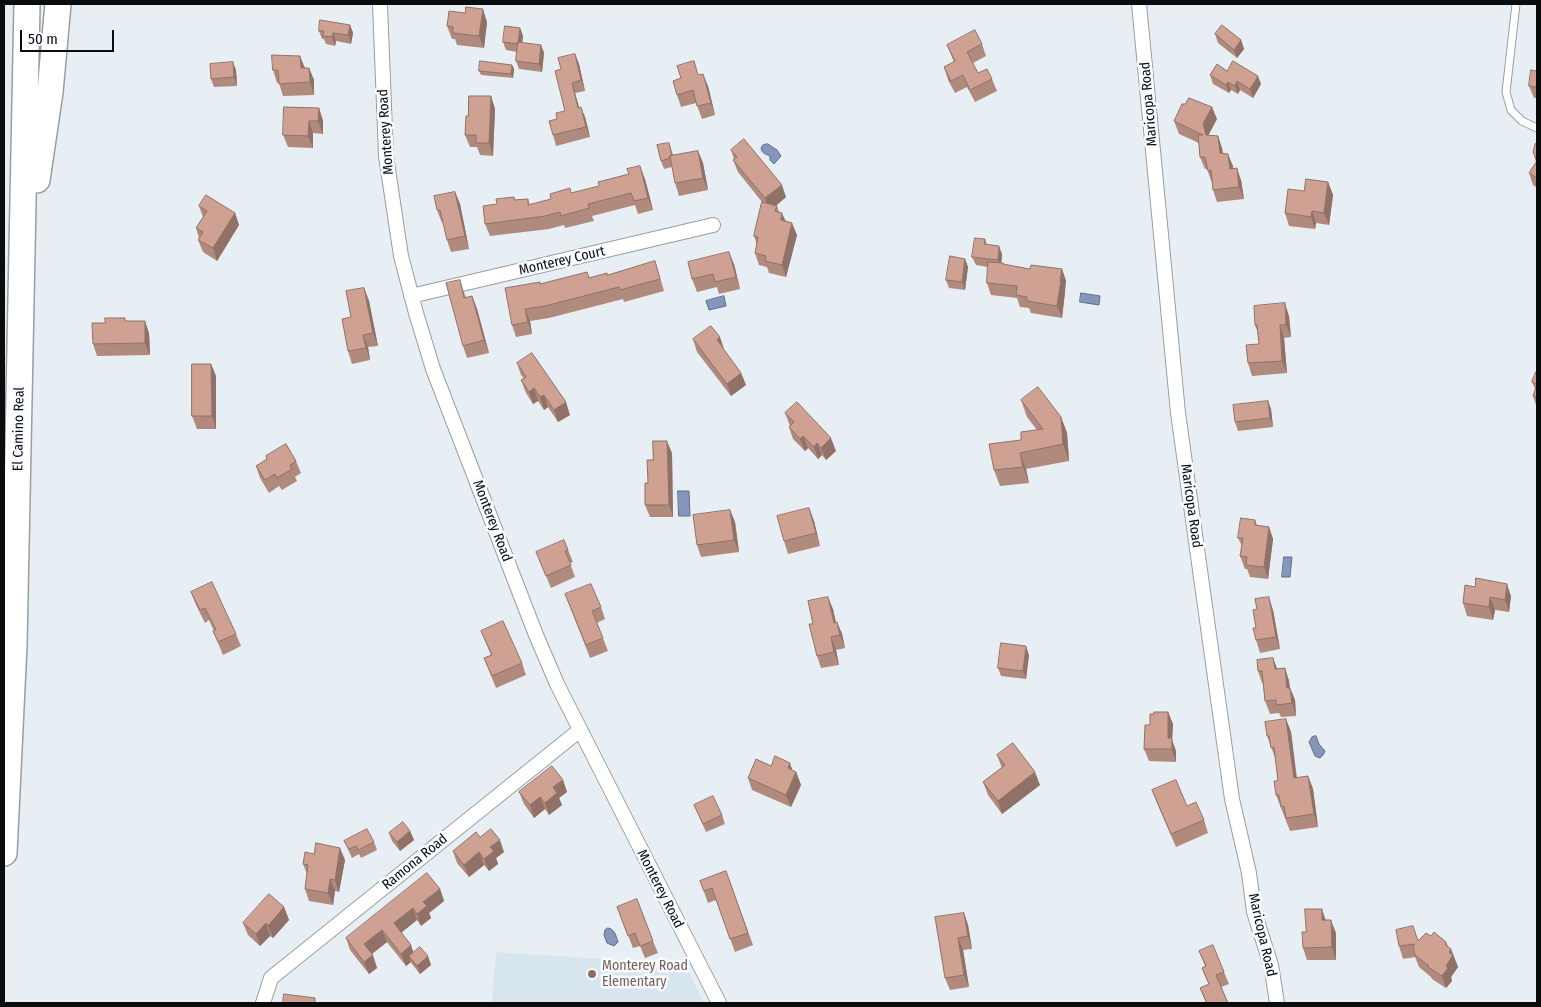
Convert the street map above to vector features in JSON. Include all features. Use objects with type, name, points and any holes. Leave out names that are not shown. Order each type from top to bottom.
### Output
[{"type":"highway","name":"El Camino Real","points":[[4,853],[14,645],[27,4]]},
{"type":"highway","points":[[22,284],[50,92],[58,4]]},
{"type":"street","name":"Monterey Road","points":[[380,4],[386,156],[401,256],[433,369],[529,617],[557,684],[719,1003]]},
{"type":"street","name":"Maricopa Road","points":[[1139,4],[1179,422],[1232,799],[1249,873],[1254,912],[1270,965],[1277,1003]]},
{"type":"street","name":"Monterey Court","points":[[411,296],[713,225]]},
{"type":"street","name":"Ramona Road","points":[[263,1003],[271,978],[580,730]]},
{"type":"lane","points":[[1516,4],[1506,92],[1511,110],[1522,121],[1537,128]]},
{"type":"shaded area","name":"Monterey Road Elementary","points":[[496,952],[685,964],[704,1003],[492,1003]]},
{"type":"water","points":[[768,144],[777,150],[781,156],[774,164],[770,160],[770,156],[764,154],[761,148],[763,145]]},
{"type":"water","points":[[1081,293],[1100,296],[1099,305],[1080,302]]},
{"type":"water","points":[[724,296],[726,306],[709,310],[706,301]]},
{"type":"water","points":[[678,491],[689,491],[690,516],[679,516]]},
{"type":"water","points":[[1284,557],[1292,557],[1290,577],[1282,577]]},
{"type":"water","points":[[1316,736],[1319,744],[1325,751],[1320,758],[1315,756],[1309,742],[1312,737]]},
{"type":"water","points":[[608,928],[614,931],[617,937],[618,942],[614,946],[607,943],[604,935],[605,930]]},
{"type":"building","points":[[466,7],[483,9],[479,36],[453,33],[453,27],[447,26],[449,11],[465,13]]},
{"type":"building","points":[[320,20],[350,25],[348,35],[333,33],[332,37],[323,36],[324,31],[319,31]]},
{"type":"building","points":[[1222,25],[1241,40],[1234,50],[1215,34]]},
{"type":"building","points":[[505,26],[520,28],[518,44],[503,42]]},
{"type":"building","points":[[975,30],[982,44],[967,52],[978,73],[987,69],[992,79],[970,90],[963,75],[951,81],[944,67],[955,61],[947,45]]},
{"type":"building","points":[[518,42],[541,45],[539,64],[516,61]]},
{"type":"building","points":[[575,54],[581,80],[572,83],[578,108],[581,107],[586,127],[553,135],[549,121],[557,119],[556,113],[565,111],[555,71],[561,69],[558,58]]},
{"type":"building","points":[[272,55],[300,56],[301,68],[309,68],[310,82],[279,84],[278,70],[273,70]]},
{"type":"building","points":[[480,61],[512,65],[511,74],[479,71]]},
{"type":"building","points":[[694,61],[698,75],[703,74],[711,103],[697,106],[693,90],[677,95],[673,81],[681,78],[677,66]]},
{"type":"building","points":[[1233,61],[1258,76],[1250,89],[1237,81],[1235,86],[1228,82],[1226,85],[1210,75],[1217,64],[1227,71]]},
{"type":"building","points":[[233,62],[234,77],[211,79],[210,64]]},
{"type":"building","points":[[1531,70],[1537,71],[1537,87],[1529,86]]},
{"type":"building","points":[[469,96],[491,96],[489,143],[476,143],[476,135],[465,135]]},
{"type":"building","points":[[1189,98],[1212,107],[1203,124],[1206,135],[1218,136],[1220,153],[1228,154],[1230,169],[1237,168],[1239,187],[1213,190],[1211,170],[1208,171],[1205,157],[1200,157],[1198,135],[1203,135],[1174,121],[1182,104],[1185,104]]},
{"type":"building","points":[[284,107],[319,108],[318,121],[309,121],[308,136],[283,135]]},
{"type":"building","points":[[744,139],[782,185],[765,198],[733,160],[737,157],[731,150]]},
{"type":"building","points":[[669,143],[672,155],[670,158],[661,161],[657,145]]},
{"type":"building","points":[[1537,143],[1537,161],[1533,152]]},
{"type":"building","points":[[698,151],[703,178],[675,183],[670,156]]},
{"type":"building","points":[[1537,161],[1537,178],[1529,173]]},
{"type":"building","points":[[640,166],[648,198],[634,201],[631,193],[588,204],[589,208],[561,216],[560,212],[545,216],[485,224],[483,206],[497,204],[496,199],[514,197],[514,200],[528,199],[528,205],[551,199],[550,194],[570,188],[571,193],[599,186],[598,182],[629,174],[627,169]]},
{"type":"building","points":[[1306,179],[1328,182],[1324,213],[1312,211],[1311,217],[1285,213],[1288,189],[1304,191]]},
{"type":"building","points":[[455,192],[465,236],[447,240],[440,210],[437,210],[434,196]]},
{"type":"building","points":[[206,195],[235,213],[213,248],[198,240],[203,232],[196,228],[207,211],[199,206]]},
{"type":"building","points":[[762,202],[777,206],[775,211],[782,213],[781,220],[792,223],[782,265],[765,261],[766,256],[755,253],[758,237],[754,236]]},
{"type":"building","points":[[975,238],[985,239],[984,244],[999,246],[998,260],[972,257]]},
{"type":"building","points":[[729,252],[736,277],[715,282],[713,274],[692,279],[688,262]]},
{"type":"building","points":[[950,256],[965,259],[962,282],[946,280]]},
{"type":"building","points":[[655,261],[660,279],[620,290],[619,287],[545,306],[525,309],[528,322],[512,325],[505,288],[540,282],[540,284],[587,272],[589,278],[607,273],[607,275]]},
{"type":"building","points":[[988,262],[1030,269],[1031,265],[1062,269],[1057,306],[1027,301],[1027,297],[1016,295],[1017,286],[987,283]]},
{"type":"building","points":[[460,280],[464,298],[472,296],[484,340],[463,346],[446,283]]},
{"type":"building","points":[[364,288],[373,333],[363,335],[366,348],[348,351],[342,319],[351,317],[346,291]]},
{"type":"building","points":[[1285,303],[1286,325],[1280,325],[1282,361],[1248,363],[1246,345],[1259,344],[1254,306]]},
{"type":"building","points":[[105,318],[145,321],[145,343],[93,344],[92,323],[105,323]]},
{"type":"building","points":[[711,326],[720,337],[717,340],[741,373],[727,384],[693,339]]},
{"type":"building","points":[[532,353],[566,402],[554,410],[544,395],[540,397],[534,388],[529,392],[521,380],[526,377],[517,363]]},
{"type":"building","points":[[192,364],[211,364],[212,416],[192,416]]},
{"type":"building","points":[[1537,373],[1537,384],[1532,382]]},
{"type":"building","points":[[1537,384],[1537,397],[1533,396]]},
{"type":"building","points":[[1038,387],[1061,417],[1063,444],[1020,453],[1023,467],[994,470],[989,444],[1021,440],[1021,432],[1043,429],[1021,400]]},
{"type":"building","points":[[1268,401],[1270,418],[1235,422],[1233,405]]},
{"type":"building","points":[[797,402],[831,438],[821,448],[817,443],[814,447],[803,436],[800,439],[789,427],[794,422],[785,413]]},
{"type":"building","points":[[653,441],[667,441],[669,505],[645,505],[645,483],[648,483],[647,460],[653,460]]},
{"type":"building","points":[[286,444],[296,461],[290,465],[292,469],[277,478],[275,474],[265,480],[256,466],[267,459],[266,456]]},
{"type":"building","points":[[809,508],[816,533],[784,541],[777,516]]},
{"type":"building","points":[[730,510],[734,540],[697,545],[693,515]]},
{"type":"building","points":[[1241,518],[1255,520],[1255,525],[1269,527],[1264,567],[1246,565],[1247,557],[1240,556],[1243,538],[1238,538]]},
{"type":"building","points":[[564,540],[568,550],[565,551],[571,565],[546,576],[536,552]]},
{"type":"building","points":[[1476,578],[1507,584],[1505,600],[1490,597],[1489,607],[1463,603],[1465,585],[1475,587]]},
{"type":"building","points":[[212,582],[236,634],[218,642],[213,631],[216,630],[205,608],[200,610],[191,592]]},
{"type":"building","points":[[591,584],[601,607],[592,611],[603,638],[586,645],[565,594]]},
{"type":"building","points":[[828,597],[834,623],[837,622],[840,635],[831,637],[834,652],[817,656],[809,624],[813,624],[808,601]]},
{"type":"building","points":[[1269,597],[1276,637],[1256,640],[1253,628],[1256,628],[1253,610],[1257,609],[1255,599]]},
{"type":"building","points":[[503,621],[522,663],[492,676],[484,658],[492,655],[481,631]]},
{"type":"building","points":[[1001,643],[1026,646],[1023,671],[998,668]]},
{"type":"building","points":[[1273,658],[1275,669],[1285,668],[1287,688],[1290,688],[1292,703],[1276,705],[1276,700],[1265,701],[1262,671],[1258,671],[1257,660]]},
{"type":"building","points":[[1154,712],[1168,712],[1168,738],[1172,738],[1172,749],[1144,749],[1145,725],[1150,725],[1150,714],[1154,714]]},
{"type":"building","points":[[1286,719],[1294,778],[1308,776],[1314,814],[1286,818],[1284,806],[1281,807],[1279,795],[1276,795],[1274,781],[1278,781],[1274,747],[1271,748],[1265,722]]},
{"type":"building","points":[[1013,743],[1035,772],[998,801],[983,782],[1005,765],[997,755]]},
{"type":"building","points":[[775,756],[790,763],[788,768],[796,772],[786,795],[748,778],[756,759],[771,766]]},
{"type":"building","points":[[552,766],[563,780],[553,787],[557,793],[545,803],[540,797],[530,805],[519,792]]},
{"type":"building","points":[[1176,780],[1187,806],[1196,802],[1204,820],[1171,834],[1152,790]]},
{"type":"building","points":[[713,796],[722,815],[703,824],[694,805]]},
{"type":"building","points":[[403,822],[410,831],[397,842],[389,833]]},
{"type":"building","points":[[367,829],[374,842],[358,850],[356,846],[349,849],[344,841]]},
{"type":"building","points":[[491,829],[500,840],[490,847],[494,851],[484,859],[479,852],[464,865],[453,851],[476,832],[480,837]]},
{"type":"building","points":[[316,843],[340,848],[335,880],[330,879],[328,893],[305,889],[308,865],[303,864],[305,852],[314,854]]},
{"type":"building","points":[[726,871],[748,933],[730,939],[712,888],[704,891],[700,881]]},
{"type":"building","points":[[427,873],[440,889],[423,902],[427,906],[417,914],[413,908],[394,923],[411,945],[401,954],[382,930],[364,944],[373,955],[364,962],[346,938]]},
{"type":"building","points":[[269,894],[284,907],[268,926],[266,923],[256,934],[243,923]]},
{"type":"building","points":[[637,899],[653,941],[640,946],[635,933],[628,936],[617,907]]},
{"type":"building","points":[[1305,909],[1322,909],[1322,920],[1331,920],[1332,947],[1303,948],[1302,932],[1306,932]]},
{"type":"building","points":[[964,913],[968,936],[958,938],[964,975],[945,978],[935,917]]},
{"type":"building","points":[[1413,926],[1418,941],[1426,933],[1431,936],[1434,932],[1451,949],[1449,952],[1453,955],[1446,966],[1448,968],[1442,976],[1415,955],[1413,946],[1415,944],[1399,946],[1396,930]]},
{"type":"building","points":[[1213,945],[1224,972],[1216,975],[1228,1003],[1207,1003],[1200,988],[1209,984],[1202,968],[1206,966],[1199,951]]},
{"type":"building","points":[[420,947],[428,956],[417,966],[409,956]]},
{"type":"building","points":[[284,994],[315,998],[315,1003],[283,1003]]},
{"type":"place","name":"Monterey Road Elementary","points":[[592,974]]}]
